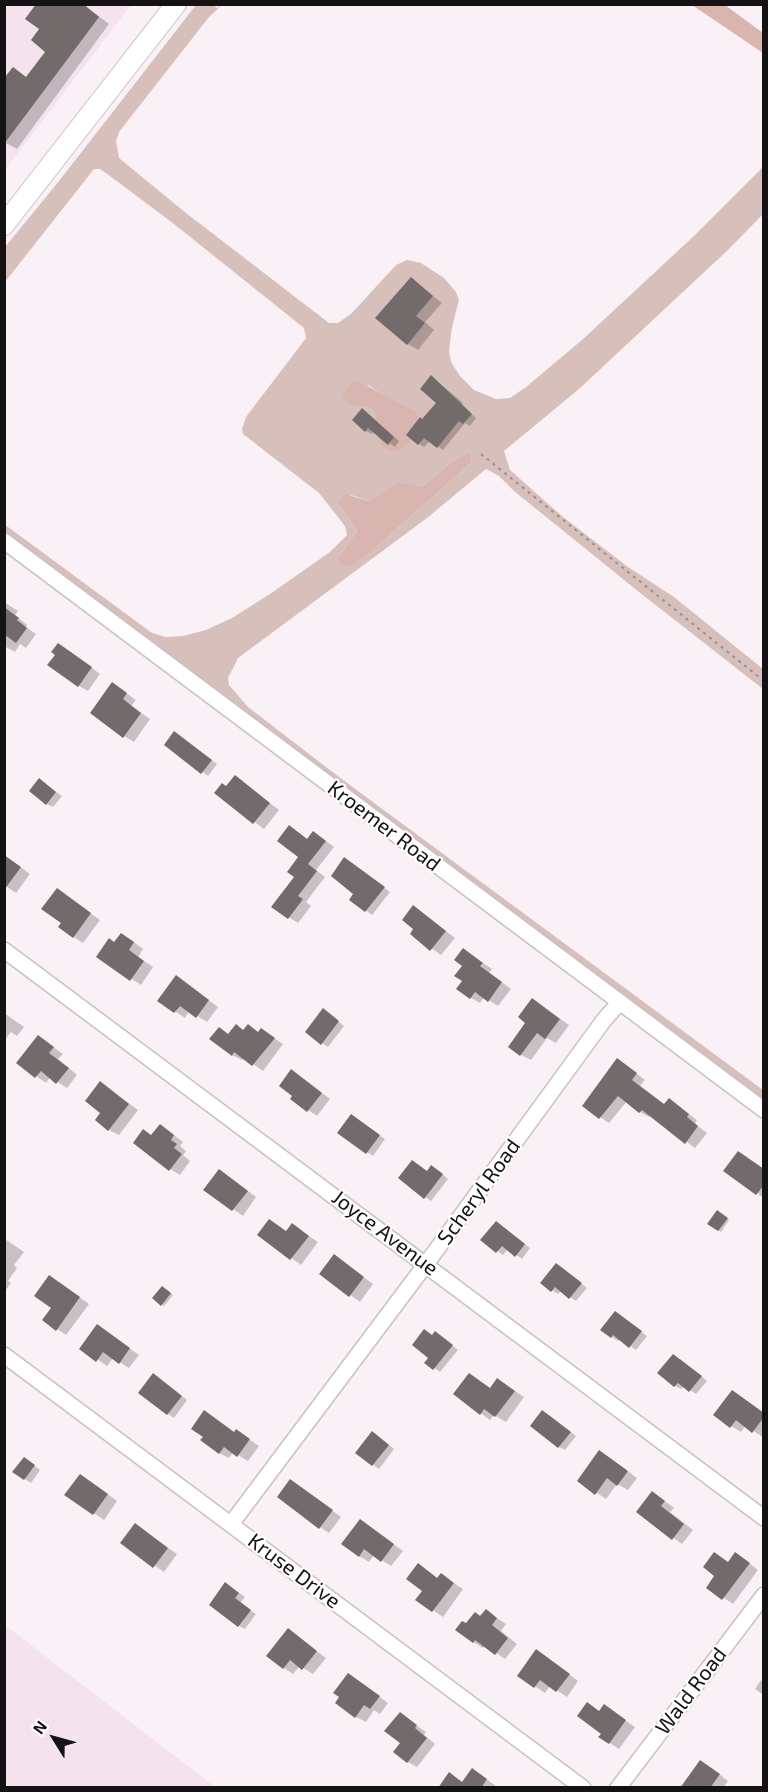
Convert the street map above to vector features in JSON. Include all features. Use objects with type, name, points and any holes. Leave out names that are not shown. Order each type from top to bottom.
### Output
[{"type":"main road","points":[[4,225],[176,4]]},
{"type":"street","name":"Kroemer Road","points":[[4,541],[764,1110]]},
{"type":"street","name":"Joyce Avenue","points":[[4,950],[764,1518]]},
{"type":"street","name":"Scheryl Road","points":[[231,1524],[426,1264],[604,1020],[619,1003]]},
{"type":"street","name":"Kruse Drive","points":[[4,1355],[583,1788]]},
{"type":"street","name":"Wald Road","points":[[618,1788],[764,1595]]},
{"type":"path","points":[[481,454],[764,681]]},
{"type":"shaded area","points":[[5,5],[131,5],[5,170]]},
{"type":"shaded area","points":[[196,5],[213,5],[217,8],[222,5],[209,17],[119,132],[116,141],[119,158],[186,213],[329,323],[338,323],[352,313],[396,265],[407,260],[421,263],[444,278],[456,292],[459,300],[452,327],[449,351],[451,362],[460,376],[474,390],[496,399],[510,398],[582,340],[695,235],[763,167],[763,214],[729,249],[579,389],[504,451],[510,470],[563,517],[628,567],[674,597],[763,669],[763,689],[639,592],[514,491],[499,476],[486,469],[427,518],[238,658],[228,678],[229,685],[248,707],[339,777],[763,1090],[763,1100],[5,531],[4,524],[152,633],[166,637],[183,636],[206,630],[232,618],[330,552],[347,535],[345,526],[319,493],[243,434],[242,429],[246,417],[306,338],[304,328],[114,179],[100,169],[94,169],[5,282],[5,247]],"holes":[[[368,385],[385,396],[378,427],[376,411],[365,406]],[[471,454],[472,461],[461,472],[374,549],[338,558],[357,531],[338,503],[351,495],[369,501],[399,484],[423,486],[450,463],[463,455]]]},
{"type":"shaded area","points":[[692,5],[725,5],[763,33],[763,53]]},
{"type":"shaded area","points":[[358,381],[416,412],[418,420],[413,437],[406,447],[391,451],[384,447],[378,437],[375,411],[365,406],[352,406],[342,398],[350,384]]},
{"type":"shaded area","points":[[471,453],[472,461],[461,472],[374,549],[356,562],[347,566],[342,565],[338,558],[357,531],[338,503],[345,494],[369,501],[399,483],[423,486],[450,463]]},
{"type":"shaded area","points":[[5,1625],[215,1787],[5,1787]]},
{"type":"building","points":[[36,4],[83,4],[99,17],[4,144],[4,78],[13,67],[26,77],[45,52],[31,40],[39,29],[25,19]]},
{"type":"building","points":[[411,277],[433,296],[416,316],[425,323],[407,345],[375,318]]},
{"type":"building","points":[[431,375],[472,414],[463,424],[459,421],[437,448],[424,438],[418,445],[406,435],[420,417],[422,419],[436,403],[420,389]]},
{"type":"building","points":[[362,408],[394,437],[388,445],[368,428],[365,432],[352,420]]},
{"type":"building","points":[[4,607],[19,618],[17,620],[27,628],[16,643],[5,635],[4,637]]},
{"type":"building","points":[[58,643],[92,667],[78,687],[47,665],[55,655],[51,652]]},
{"type":"building","points":[[112,682],[127,693],[123,699],[141,713],[123,738],[90,713]]},
{"type":"building","points":[[174,731],[212,760],[201,774],[164,745]]},
{"type":"building","points":[[235,775],[270,803],[253,824],[214,793],[222,783],[226,786]]},
{"type":"building","points":[[39,778],[56,792],[46,805],[29,791]]},
{"type":"building","points":[[289,825],[307,839],[313,831],[326,841],[308,864],[317,871],[298,896],[303,899],[288,919],[271,907],[294,877],[287,872],[298,857],[277,841]]},
{"type":"building","points":[[4,855],[21,867],[4,890]]},
{"type":"building","points":[[344,857],[385,887],[365,912],[349,900],[353,894],[331,876]]},
{"type":"building","points":[[57,888],[91,913],[73,938],[58,927],[61,923],[41,909]]},
{"type":"building","points":[[413,905],[446,931],[430,951],[410,934],[413,929],[402,920]]},
{"type":"building","points":[[121,933],[134,942],[129,950],[144,961],[130,981],[96,957],[109,938],[114,942]]},
{"type":"building","points":[[463,948],[483,963],[480,966],[502,982],[488,1002],[475,992],[470,999],[456,989],[462,981],[454,976],[462,966],[454,960]]},
{"type":"building","points":[[176,975],[209,1000],[196,1018],[180,1006],[174,1013],[157,1001]]},
{"type":"building","points":[[532,998],[560,1019],[545,1039],[537,1033],[520,1056],[508,1047],[525,1023],[518,1017]]},
{"type":"building","points":[[323,1008],[339,1021],[321,1045],[305,1032]]},
{"type":"building","points":[[236,1024],[243,1030],[248,1024],[258,1032],[261,1028],[275,1038],[252,1066],[234,1052],[232,1056],[209,1039],[219,1027],[228,1034]]},
{"type":"building","points":[[38,1035],[54,1047],[49,1053],[69,1068],[56,1084],[41,1071],[35,1078],[16,1063]]},
{"type":"building","points":[[617,1058],[637,1073],[632,1080],[664,1104],[669,1098],[689,1114],[687,1117],[698,1126],[685,1144],[642,1110],[639,1113],[618,1096],[599,1119],[582,1106]]},
{"type":"building","points":[[291,1069],[322,1093],[307,1112],[290,1099],[292,1096],[279,1086]]},
{"type":"building","points":[[100,1081],[129,1104],[108,1131],[95,1120],[100,1113],[85,1101]]},
{"type":"building","points":[[351,1114],[380,1135],[366,1154],[337,1133]]},
{"type":"building","points":[[160,1124],[174,1135],[171,1140],[177,1144],[174,1148],[182,1154],[169,1171],[133,1143],[143,1129],[151,1135]]},
{"type":"building","points":[[738,1151],[764,1169],[764,1185],[756,1195],[723,1171]]},
{"type":"building","points":[[412,1160],[427,1171],[431,1165],[443,1174],[424,1199],[398,1178]]},
{"type":"building","points":[[219,1169],[248,1191],[232,1211],[203,1190]]},
{"type":"building","points":[[717,1210],[728,1218],[718,1231],[707,1224]]},
{"type":"building","points":[[269,1219],[286,1231],[292,1223],[309,1236],[290,1260],[257,1235]]},
{"type":"building","points":[[496,1221],[525,1244],[515,1257],[502,1246],[496,1253],[480,1240]]},
{"type":"building","points":[[334,1254],[364,1277],[349,1297],[319,1274]]},
{"type":"building","points":[[556,1263],[582,1283],[569,1299],[555,1287],[551,1292],[540,1283]]},
{"type":"building","points":[[49,1275],[80,1297],[56,1331],[42,1320],[51,1308],[34,1296]]},
{"type":"building","points":[[162,1286],[171,1293],[161,1306],[152,1298]]},
{"type":"building","points":[[615,1311],[642,1331],[629,1348],[613,1335],[611,1338],[600,1330]]},
{"type":"building","points":[[97,1324],[130,1348],[119,1364],[103,1352],[96,1362],[79,1349]]},
{"type":"building","points":[[424,1329],[432,1335],[435,1331],[453,1345],[433,1370],[424,1363],[428,1358],[412,1345]]},
{"type":"building","points":[[673,1354],[702,1376],[689,1392],[678,1383],[674,1387],[657,1373]]},
{"type":"building","points":[[153,1373],[182,1396],[167,1415],[138,1393]]},
{"type":"building","points":[[469,1373],[490,1388],[497,1378],[515,1391],[495,1417],[484,1409],[480,1415],[453,1394]]},
{"type":"building","points":[[732,1390],[764,1413],[764,1417],[752,1433],[736,1420],[730,1428],[713,1415]]},
{"type":"building","points":[[204,1410],[234,1432],[236,1429],[250,1439],[237,1457],[224,1447],[219,1454],[200,1440],[203,1437],[191,1429]]},
{"type":"building","points":[[542,1410],[571,1432],[558,1448],[530,1426]]},
{"type":"building","points":[[372,1431],[389,1445],[372,1466],[355,1453]]},
{"type":"building","points":[[599,1450],[628,1471],[617,1486],[607,1478],[595,1495],[577,1481]]},
{"type":"building","points":[[24,1457],[35,1465],[24,1480],[12,1472]]},
{"type":"building","points":[[80,1474],[108,1494],[93,1515],[64,1495]]},
{"type":"building","points":[[290,1479],[333,1510],[319,1529],[277,1497]]},
{"type":"building","points":[[652,1491],[665,1501],[661,1506],[684,1524],[672,1540],[636,1512]]},
{"type":"building","points":[[360,1519],[394,1544],[381,1562],[364,1549],[359,1557],[341,1544]]},
{"type":"building","points":[[135,1523],[168,1548],[153,1568],[120,1543]]},
{"type":"building","points":[[714,1552],[728,1562],[735,1552],[750,1563],[722,1600],[706,1588],[714,1576],[703,1567]]},
{"type":"building","points":[[418,1563],[437,1578],[441,1573],[454,1583],[432,1612],[415,1600],[422,1591],[406,1579]]},
{"type":"building","points":[[225,1582],[239,1593],[235,1598],[251,1610],[238,1627],[209,1605]]},
{"type":"building","points":[[486,1609],[497,1618],[492,1625],[508,1638],[495,1655],[475,1640],[473,1643],[455,1630],[462,1621],[466,1623],[475,1612],[480,1616]]},
{"type":"building","points":[[288,1628],[317,1651],[302,1670],[290,1660],[283,1669],[266,1656]]},
{"type":"building","points":[[536,1649],[570,1674],[556,1692],[540,1680],[534,1688],[517,1676]]},
{"type":"building","points":[[348,1673],[380,1696],[370,1709],[364,1705],[355,1718],[335,1703],[339,1697],[333,1693]]},
{"type":"building","points":[[587,1702],[599,1711],[604,1704],[626,1720],[609,1744],[598,1737],[601,1734],[577,1716]]},
{"type":"building","points":[[400,1712],[417,1725],[415,1728],[427,1738],[407,1763],[393,1752],[400,1743],[384,1731]]},
{"type":"building","points":[[700,1760],[720,1774],[710,1788],[680,1788]]},
{"type":"building","points":[[472,1768],[487,1779],[481,1788],[438,1788],[449,1772],[462,1782]]}]
